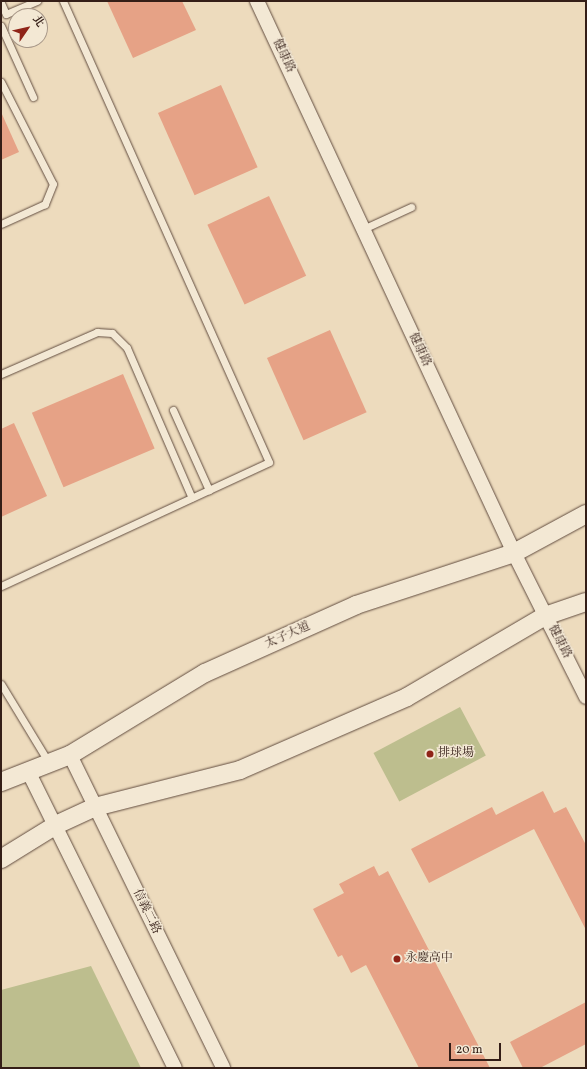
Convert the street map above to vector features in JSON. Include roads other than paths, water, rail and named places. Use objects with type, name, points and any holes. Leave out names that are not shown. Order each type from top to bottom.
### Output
[{"type":"street","name":"健康路","points":[[257,1],[514,553],[586,697]]},
{"type":"street","name":"太子大道","points":[[1,782],[29,773],[70,756],[205,673],[356,605],[514,553],[586,514]]},
{"type":"street","points":[[1,859],[56,825],[95,807],[240,770],[407,697],[545,616],[586,602]]},
{"type":"street","name":"信義二路","points":[[70,756],[223,1068]]},
{"type":"street","points":[[29,773],[176,1068]]},
{"type":"lane","points":[[1,20],[6,14],[38,1]]},
{"type":"lane","points":[[1,586],[269,462],[63,1]]},
{"type":"lane","points":[[1,3],[6,14]]},
{"type":"lane","points":[[1,26],[33,97]]},
{"type":"lane","points":[[1,82],[53,184],[45,204],[1,224]]},
{"type":"lane","points":[[363,229],[411,208]]},
{"type":"lane","points":[[1,374],[97,332],[112,333],[127,348],[192,498]]},
{"type":"lane","points":[[173,410],[209,490]]},
{"type":"lane","points":[[1,684],[50,764]]},
{"type":"place","name":"排球場","points":[[430,754]]},
{"type":"place","name":"永慶高中","points":[[397,959]]}]
